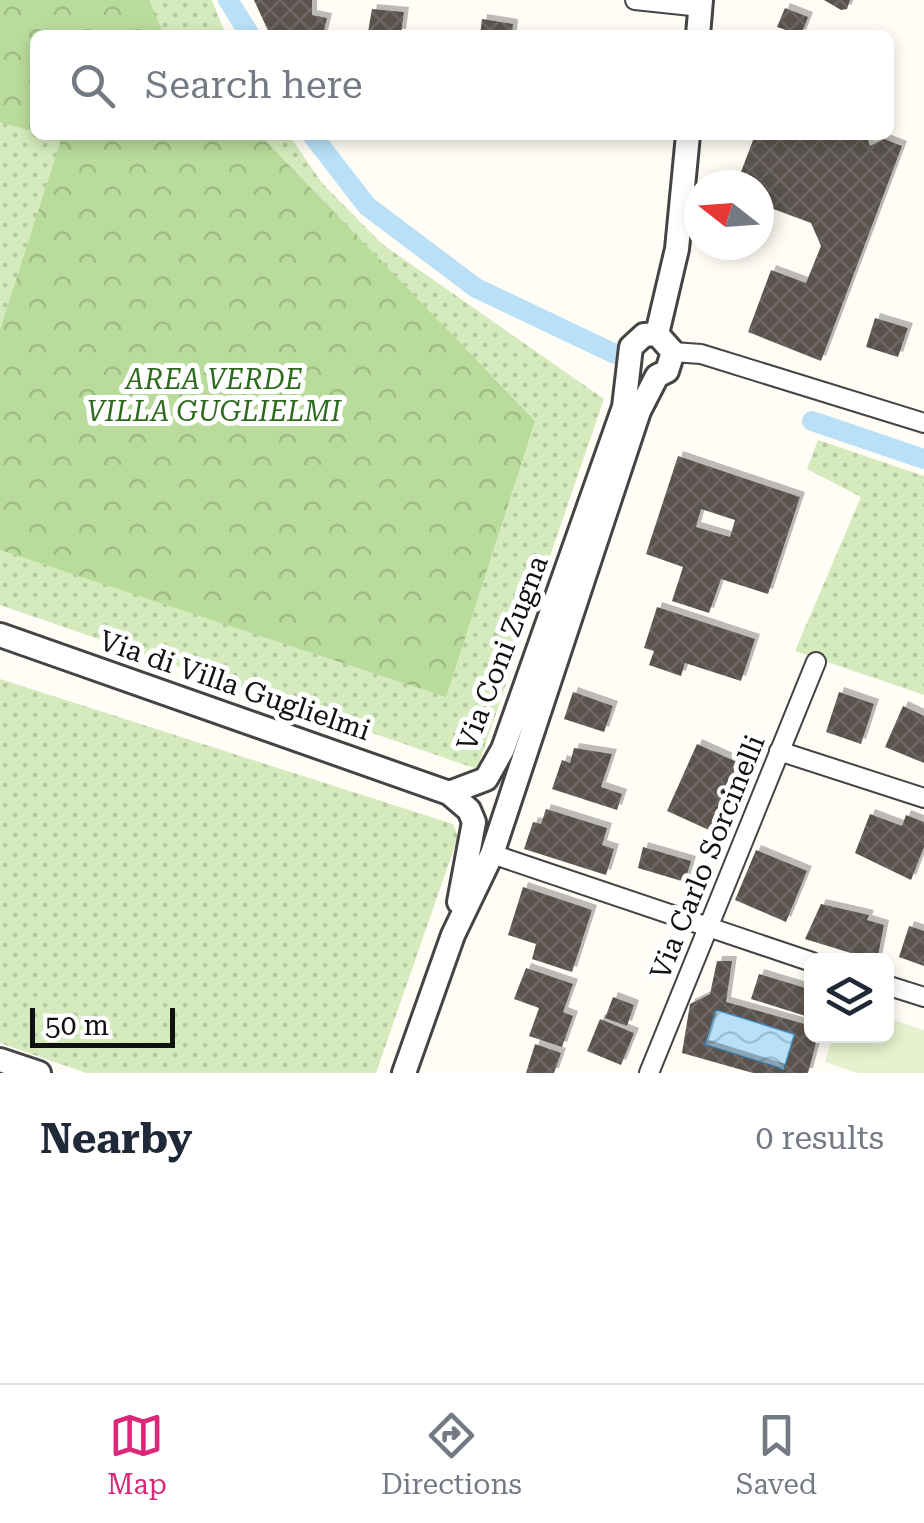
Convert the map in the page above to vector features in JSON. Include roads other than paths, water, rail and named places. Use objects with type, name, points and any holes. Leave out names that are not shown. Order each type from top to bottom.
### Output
[{"type":"street","points":[[635,0],[701,3],[698,30]]},
{"type":"street","name":"Via Coni Zugna","points":[[407,1073],[453,935],[492,854],[639,411],[657,376],[667,370],[665,343],[688,140]]},
{"type":"street","name":"Via Coni Zugna","points":[[453,935],[474,822],[469,810],[450,793],[486,779],[503,748],[624,407],[631,347],[644,335],[665,343]]},
{"type":"street","points":[[665,343],[924,423]]},
{"type":"street","points":[[631,364],[644,376],[657,376]]},
{"type":"street","name":"Via di Villa Guglielmi","points":[[0,636],[450,793]]},
{"type":"street","name":"Via Carlo Sorcinelli","points":[[649,1073],[816,662]]},
{"type":"street","points":[[779,751],[924,798]]},
{"type":"street","points":[[492,854],[707,930],[804,960]]},
{"type":"street","points":[[894,988],[924,997]]},
{"type":"street","points":[[0,1060],[39,1073]]},
{"type":"water","points":[[715,1009],[795,1034],[784,1070],[704,1045]]},
{"type":"waterway","points":[[228,0],[247,30]]},
{"type":"waterway","points":[[316,140],[367,206],[476,288],[615,354]]},
{"type":"waterway","points":[[812,421],[924,459]]},
{"type":"park label","name":"AREA VERDE VILLA GUGLIELMI","points":[[214,395]]}]
